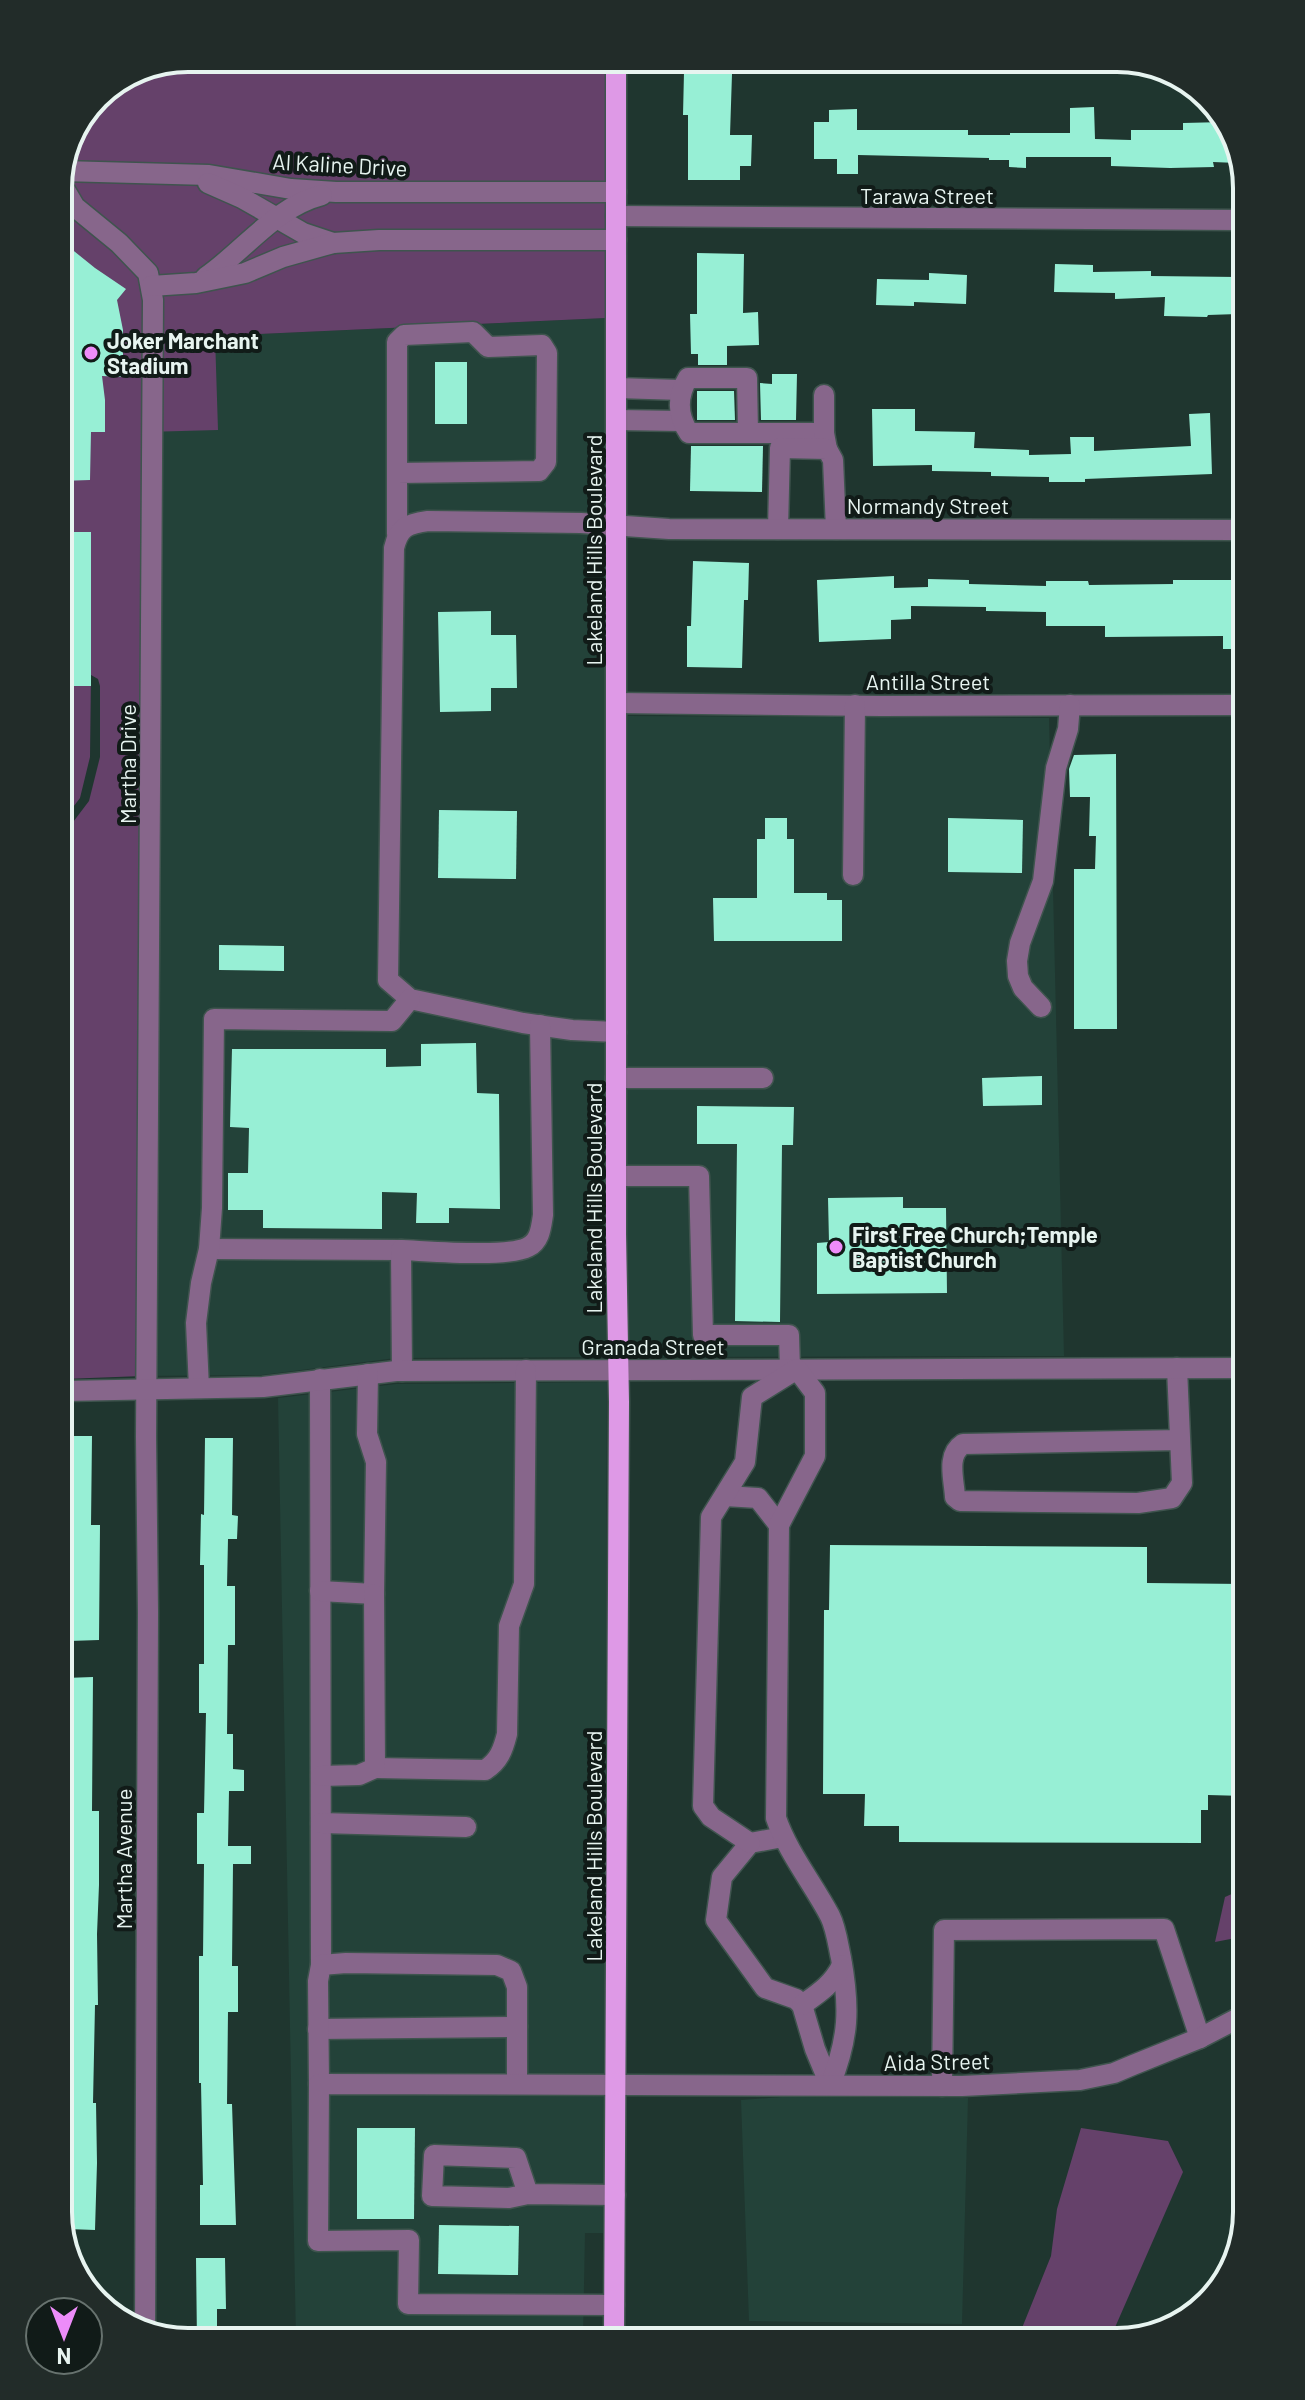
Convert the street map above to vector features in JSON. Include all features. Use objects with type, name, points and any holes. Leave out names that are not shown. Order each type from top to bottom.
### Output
[{"type":"main road","name":"Lakeland Hills Boulevard","points":[[614,2328],[619,1370],[616,1176],[616,72]]},
{"type":"street","name":"Al Kaline Drive","points":[[73,173],[209,175],[291,189],[336,192],[616,192]]},
{"type":"street","points":[[190,175],[242,198],[303,233],[333,243]]},
{"type":"street","points":[[196,283],[228,262],[276,218],[305,199],[336,192]]},
{"type":"street","points":[[72,202],[148,273],[151,286],[196,283],[245,273],[283,257],[333,243],[379,240],[616,240]]},
{"type":"street","name":"Tarawa Street","points":[[616,216],[1233,220]]},
{"type":"street","name":"Martha Drive","points":[[148,1389],[151,286]]},
{"type":"street","points":[[397,473],[539,471],[546,462],[547,353],[542,345],[488,347],[473,332],[404,335],[397,342],[397,473],[397,534],[394,548],[388,980],[410,999],[540,1025],[616,1032]]},
{"type":"street","points":[[748,432],[747,378],[688,378],[681,390],[681,421],[689,433],[748,432],[826,441]]},
{"type":"street","points":[[617,388],[681,390]]},
{"type":"street","points":[[824,395],[826,441],[833,460],[836,529]]},
{"type":"street","points":[[617,420],[681,421]]},
{"type":"street","points":[[778,529],[780,448],[826,441]]},
{"type":"street","name":"Normandy Street","points":[[397,534],[411,523],[428,521],[581,523],[669,529],[1233,530]]},
{"type":"street","name":"Antilla Street","points":[[617,703],[1233,705]]},
{"type":"street","points":[[853,875],[855,705]]},
{"type":"street","points":[[1041,1007],[1023,988],[1017,961],[1020,943],[1043,881],[1056,768],[1068,729],[1070,705]]},
{"type":"street","points":[[199,1388],[196,1323],[209,1249],[212,1208],[214,1019],[392,1021],[410,999]]},
{"type":"street","points":[[209,1249],[510,1252],[529,1247],[540,1236],[543,1215],[540,1025]]},
{"type":"street","points":[[616,1078],[763,1078]]},
{"type":"street","points":[[616,1176],[699,1176],[703,1370]]},
{"type":"street","points":[[401,1250],[402,1371]]},
{"type":"street","points":[[703,1335],[789,1335],[794,1369],[815,1393],[815,1456],[779,1525],[776,1818],[783,1837],[831,1919],[842,1965],[848,2005],[846,2035],[830,2085]]},
{"type":"street","points":[[1177,1368],[1182,1483],[1172,1498],[1138,1503],[960,1501],[955,1497],[952,1456],[963,1444],[1180,1440]]},
{"type":"street","name":"Granada Street","points":[[72,1391],[263,1387],[402,1371],[1233,1368]]},
{"type":"street","points":[[750,1843],[711,1817],[703,1806],[711,1517],[745,1462],[752,1397],[794,1369]]},
{"type":"street","points":[[321,1776],[359,1775],[375,1768],[485,1770],[499,1758],[507,1734],[509,1626],[524,1584],[526,1370]]},
{"type":"street","points":[[368,1374],[367,1434],[376,1462],[375,1768]]},
{"type":"street","points":[[320,1379],[318,2241],[409,2240],[408,2304],[614,2305]]},
{"type":"street","name":"Martha Avenue","points":[[145,2319],[148,1389]]},
{"type":"street","points":[[725,1496],[758,1498],[779,1525]]},
{"type":"street","points":[[320,1591],[374,1594]]},
{"type":"street","points":[[321,1823],[466,1827]]},
{"type":"street","points":[[783,1837],[750,1843],[722,1877],[716,1920],[765,1988],[796,1999],[802,2005],[830,2085]]},
{"type":"street","points":[[942,2086],[944,1930],[1164,1929],[1200,2038]]},
{"type":"street","points":[[321,1965],[497,1965],[511,1971],[517,1987],[517,2084]]},
{"type":"street","points":[[802,2005],[825,1989],[836,1978],[842,1965]]},
{"type":"street","name":"Aida Street","points":[[319,2084],[942,2086],[1080,2080],[1114,2073],[1233,2022]]},
{"type":"street","points":[[318,2029],[517,2027]]},
{"type":"street","points":[[528,2194],[516,2158],[434,2155],[432,2196],[509,2198],[528,2194],[615,2195]]},
{"type":"shaded area","points":[[605,72],[606,318],[215,336],[218,430],[145,432],[142,1376],[72,1379],[72,823],[89,801],[100,757],[100,686],[98,679],[91,675],[90,757],[80,798],[72,809],[72,181],[76,158],[92,124],[106,106],[124,92],[165,74]]},
{"type":"shaded area","points":[[606,318],[607,1357],[396,1358],[262,1375],[142,1376],[145,432],[215,336]]},
{"type":"shaded area","points":[[628,716],[1049,718],[1064,1356],[629,1357]]},
{"type":"shaded area","points":[[607,1382],[604,2233],[585,2233],[583,2328],[296,2328],[278,1398],[396,1384]]},
{"type":"shaded area","points":[[1233,1893],[1233,1939],[1215,1942],[1225,1897]]},
{"type":"shaded area","points":[[782,2097],[968,2098],[962,2324],[749,2321],[741,2100]]},
{"type":"shaded area","points":[[1081,2128],[1168,2141],[1183,2172],[1115,2328],[1022,2328],[1051,2256],[1057,2209]]},
{"type":"building","points":[[684,72],[732,74],[730,135],[752,135],[751,166],[740,166],[740,180],[688,180],[688,115],[683,115]]},
{"type":"building","points":[[1094,107],[1095,139],[1131,140],[1131,130],[1183,130],[1183,123],[1211,122],[1230,163],[1213,162],[1214,167],[1170,168],[1111,166],[1111,157],[1026,157],[1026,168],[1009,167],[1009,160],[989,158],[858,155],[858,174],[837,174],[837,159],[814,159],[814,122],[829,122],[829,110],[857,109],[857,130],[968,130],[968,135],[1010,135],[1070,133],[1070,108]]},
{"type":"building","name":"Joker Marchant Stadium","points":[[72,249],[126,289],[117,300],[123,330],[123,377],[102,376],[105,432],[91,432],[90,480],[72,481]]},
{"type":"building","points":[[697,253],[744,254],[743,313],[758,312],[759,345],[727,346],[727,365],[698,365],[698,354],[691,354],[690,314],[697,314]]},
{"type":"building","points":[[1055,264],[1093,265],[1093,272],[1151,271],[1151,276],[1233,277],[1233,314],[1164,316],[1165,297],[1115,299],[1115,293],[1054,292]]},
{"type":"building","points":[[929,273],[967,275],[966,304],[914,302],[914,306],[876,305],[877,279],[929,280]]},
{"type":"building","points":[[435,362],[467,362],[467,424],[435,424]]},
{"type":"building","points":[[772,374],[797,374],[796,420],[761,420],[760,383],[772,384]]},
{"type":"building","points":[[697,391],[734,391],[735,420],[697,420]]},
{"type":"building","points":[[872,409],[915,409],[915,431],[975,432],[974,448],[1029,450],[1029,455],[1071,454],[1070,437],[1094,437],[1094,451],[1191,446],[1189,414],[1210,413],[1212,474],[1049,482],[1049,477],[932,471],[932,465],[873,466]]},
{"type":"building","points":[[691,446],[763,446],[762,492],[690,491]]},
{"type":"building","points":[[72,532],[91,532],[91,686],[72,686]]},
{"type":"building","points":[[693,561],[749,563],[748,600],[744,600],[742,668],[687,667]]},
{"type":"building","points":[[894,576],[894,588],[928,587],[928,579],[969,580],[969,584],[1046,586],[1046,581],[1088,581],[1089,585],[1233,580],[1233,649],[1223,649],[1223,636],[1105,637],[1105,626],[1046,626],[1046,612],[986,611],[986,607],[911,606],[911,619],[891,620],[891,639],[819,642],[817,580]]},
{"type":"building","points":[[491,611],[491,635],[516,635],[517,688],[491,688],[491,711],[440,712],[438,612]]},
{"type":"building","points":[[1116,754],[1117,1029],[1074,1029],[1074,869],[1095,869],[1096,836],[1089,836],[1090,797],[1070,797],[1069,769],[1074,755]]},
{"type":"building","points":[[439,810],[517,811],[516,879],[438,878]]},
{"type":"building","points":[[765,818],[787,818],[787,839],[794,839],[794,893],[827,893],[827,900],[842,900],[842,941],[714,941],[713,898],[757,898],[757,839],[765,839]]},
{"type":"building","points":[[948,818],[1023,820],[1022,873],[948,872]]},
{"type":"building","points":[[219,945],[284,946],[284,971],[219,970]]},
{"type":"building","points":[[476,1043],[477,1093],[499,1094],[500,1209],[449,1208],[449,1223],[416,1223],[417,1193],[382,1192],[382,1229],[263,1228],[263,1210],[228,1210],[228,1173],[248,1173],[249,1128],[230,1127],[232,1049],[386,1049],[386,1067],[421,1066],[421,1044]]},
{"type":"building","points":[[1042,1076],[1042,1105],[983,1106],[982,1078]]},
{"type":"building","points":[[697,1106],[794,1107],[793,1145],[782,1145],[780,1322],[735,1321],[737,1144],[697,1144]]},
{"type":"building","points":[[903,1197],[903,1208],[946,1208],[947,1293],[817,1294],[817,1243],[829,1242],[828,1198]]},
{"type":"building","points":[[72,1436],[92,1436],[91,1525],[100,1525],[99,1640],[72,1641]]},
{"type":"building","points":[[205,1438],[233,1438],[232,1515],[238,1516],[237,1539],[228,1539],[227,1586],[235,1586],[235,1645],[228,1645],[227,1734],[233,1734],[233,1769],[244,1770],[244,1791],[229,1791],[228,1846],[251,1846],[251,1864],[233,1864],[232,1966],[238,1966],[238,2012],[228,2012],[227,2104],[232,2104],[236,2225],[200,2225],[200,2185],[203,2185],[199,1956],[203,1956],[204,1864],[197,1864],[197,1813],[204,1813],[206,1713],[199,1713],[199,1664],[204,1664],[204,1565],[200,1565]]},
{"type":"building","points":[[830,1545],[1147,1547],[1147,1583],[1233,1584],[1233,1796],[1208,1795],[1208,1810],[1201,1810],[1201,1843],[899,1842],[899,1826],[864,1826],[865,1794],[823,1794],[824,1610],[829,1610]]},
{"type":"building","points":[[93,1677],[92,1811],[99,1811],[98,2005],[95,2005],[93,2103],[96,2103],[97,2163],[95,2230],[73,2229],[72,2212],[72,1678]]},
{"type":"building","points":[[357,2128],[415,2128],[414,2219],[357,2219]]},
{"type":"building","points":[[439,2225],[519,2226],[518,2275],[438,2274]]},
{"type":"building","points":[[196,2258],[225,2258],[226,2309],[217,2309],[217,2328],[197,2328]]},
{"type":"place","name":"Joker Marchant Stadium","points":[[91,353]]},
{"type":"place","name":"First Free Church;Temple Baptist Church","points":[[836,1247]]}]
